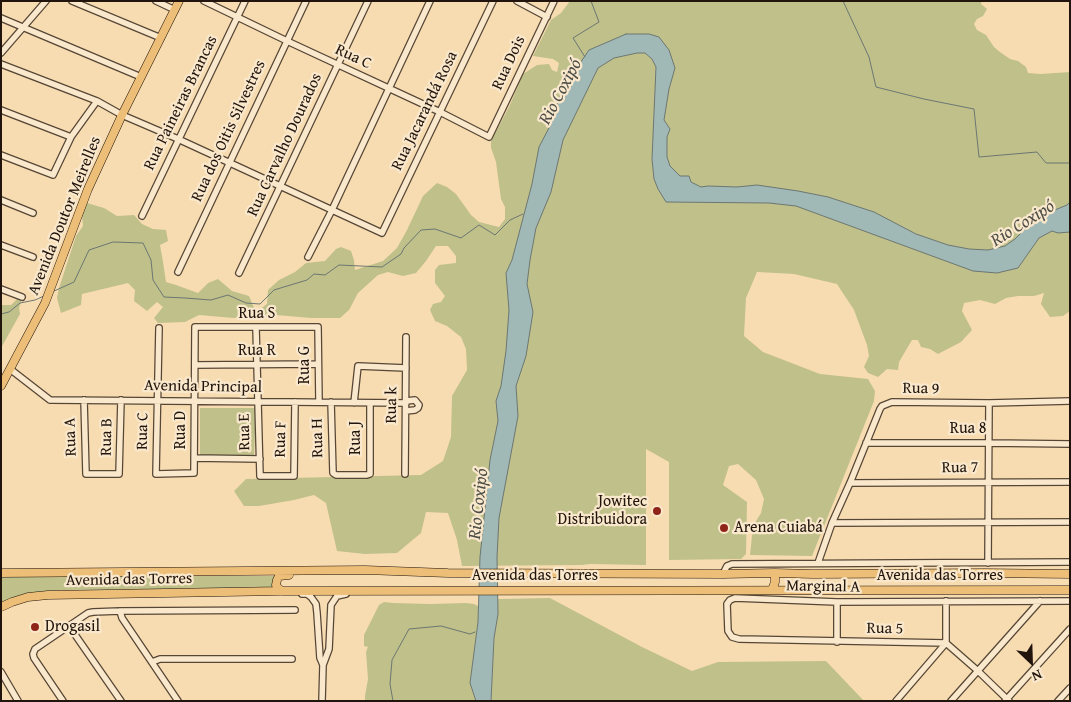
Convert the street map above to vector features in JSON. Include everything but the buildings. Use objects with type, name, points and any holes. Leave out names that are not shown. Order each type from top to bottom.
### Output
[{"type":"main road","name":"Avenida Doutor Meirelles","points":[[1,386],[46,304],[88,189],[122,115],[179,1]]},
{"type":"main road","name":"Avenida das Torres","points":[[1,573],[365,570],[524,573],[1070,574]]},
{"type":"main road","points":[[282,590],[276,586],[276,580],[279,576],[332,574],[365,570]]},
{"type":"main road","points":[[772,590],[776,579],[775,573]]},
{"type":"main road","points":[[799,590],[798,580],[805,574]]},
{"type":"main road","name":"Avenida das Torres","points":[[1,606],[28,597],[48,595],[282,590],[1070,590]]},
{"type":"street","points":[[1,53],[46,1]]},
{"type":"street","points":[[72,1],[161,38]]},
{"type":"street","points":[[156,1],[175,10]]},
{"type":"street","name":"Rua C","points":[[204,1],[440,112],[490,138]]},
{"type":"street","name":"Rua Paineiras Brancas","points":[[142,216],[245,1]]},
{"type":"street","name":"Rua dos Oitis Silvestres","points":[[178,272],[306,1]]},
{"type":"street","name":"Rua Carvalho Dourados","points":[[239,273],[368,1]]},
{"type":"street","points":[[308,257],[430,1]]},
{"type":"street","name":"Rua Jacarandá Rosa","points":[[332,210],[382,233],[493,1]]},
{"type":"street","points":[[516,1],[547,17]]},
{"type":"street","name":"Rua Dois","points":[[490,138],[554,1]]},
{"type":"street","points":[[1,18],[141,77]]},
{"type":"street","points":[[1,64],[97,101],[122,115],[178,138],[332,210]]},
{"type":"street","points":[[1,155],[53,175],[71,137],[97,101]]},
{"type":"street","points":[[1,110],[71,137]]},
{"type":"street","points":[[1,200],[32,213]]},
{"type":"street","points":[[1,245],[33,258]]},
{"type":"street","points":[[1,289],[22,297]]},
{"type":"street","name":"Rua S","points":[[195,327],[318,327]]},
{"type":"street","name":"Rua D","points":[[194,473],[195,327]]},
{"type":"street","name":"Rua G","points":[[318,327],[319,402]]},
{"type":"street","name":"Rua C","points":[[159,328],[156,474],[194,473]]},
{"type":"street","name":"Rua E","points":[[256,328],[260,476]]},
{"type":"street","name":"Rua k","points":[[405,474],[406,337]]},
{"type":"street","name":"Rua R","points":[[195,365],[318,364]]},
{"type":"street","points":[[354,403],[358,366],[406,368]]},
{"type":"street","name":"Avenida Principal","points":[[10,369],[50,400],[406,402]]},
{"type":"street","name":"Rua A","points":[[84,400],[86,474],[120,474]]},
{"type":"street","name":"Rua B","points":[[120,474],[121,400]]},
{"type":"street","points":[[406,402],[415,400],[419,405],[415,410],[406,411]]},
{"type":"street","name":"Rua F","points":[[260,476],[294,476],[295,402]]},
{"type":"street","name":"Rua H","points":[[331,402],[333,473],[336,475],[370,474]]},
{"type":"street","name":"Rua 9","points":[[818,563],[832,523],[880,409],[886,404],[892,402],[1070,402]]},
{"type":"street","name":"Rua J","points":[[370,403],[370,474]]},
{"type":"street","points":[[988,563],[989,403]]},
{"type":"street","name":"Rua 8","points":[[866,443],[1070,444]]},
{"type":"street","points":[[194,458],[260,458]]},
{"type":"street","name":"Rua 7","points":[[850,483],[1070,482]]},
{"type":"street","points":[[832,523],[1070,522]]},
{"type":"street","points":[[722,574],[727,566],[732,564],[1070,562]]},
{"type":"street","points":[[282,590],[291,594],[307,594],[314,600],[317,613],[320,658],[323,665]]},
{"type":"street","points":[[322,701],[323,665],[329,649],[332,603],[341,594],[370,590]]},
{"type":"street","name":"Marginal A","points":[[739,638],[732,637],[728,631],[727,604],[735,598],[837,602],[1070,601]]},
{"type":"street","points":[[896,701],[946,643],[946,601]]},
{"type":"street","points":[[951,701],[1040,601]]},
{"type":"street","points":[[1,613],[12,602]]},
{"type":"street","points":[[836,642],[837,602]]},
{"type":"street","points":[[63,701],[33,654],[35,649],[88,613],[120,610],[295,610]]},
{"type":"street","points":[[120,610],[122,618],[178,701]]},
{"type":"street","points":[[70,626],[121,701]]},
{"type":"street","points":[[946,643],[1007,700],[1070,628]]},
{"type":"street","name":"Rua 5","points":[[739,638],[836,642],[946,643]]},
{"type":"street","points":[[152,662],[160,659],[292,659]]},
{"type":"street","points":[[1,672],[17,700]]},
{"type":"street","points":[[1,680],[17,700]]},
{"type":"street","points":[[1058,701],[1070,688]]},
{"type":"green space","points":[[570,1],[982,1],[981,4],[987,9],[983,16],[977,19],[974,24],[977,30],[986,35],[1000,52],[1026,67],[1028,73],[1070,72],[1070,311],[1063,316],[1050,317],[1041,304],[1044,293],[1034,296],[1006,298],[995,304],[980,300],[964,303],[962,311],[972,330],[961,342],[938,354],[930,349],[921,347],[918,340],[912,340],[899,362],[898,370],[887,369],[878,377],[868,373],[864,367],[869,356],[867,345],[854,310],[837,284],[794,274],[757,272],[746,298],[744,336],[763,352],[820,374],[868,379],[875,391],[874,401],[812,556],[750,555],[753,526],[761,513],[764,499],[756,480],[738,464],[729,466],[723,485],[747,502],[746,554],[741,559],[669,560],[669,462],[646,449],[646,565],[462,566],[457,540],[448,513],[426,512],[421,533],[397,553],[365,554],[337,551],[326,503],[314,495],[259,506],[244,506],[234,491],[246,479],[421,475],[443,461],[451,437],[452,396],[467,370],[466,349],[461,337],[447,326],[435,321],[430,310],[433,304],[441,302],[445,296],[435,283],[435,270],[439,265],[456,263],[456,256],[448,246],[436,246],[416,273],[403,276],[388,272],[378,275],[358,293],[349,310],[340,318],[276,315],[234,318],[199,315],[185,322],[158,323],[154,318],[163,307],[157,302],[147,311],[134,301],[135,290],[128,283],[82,294],[81,305],[61,313],[57,298],[59,288],[76,236],[83,226],[82,215],[87,203],[104,208],[117,216],[134,215],[142,224],[153,229],[166,230],[168,241],[160,245],[166,282],[198,293],[208,283],[218,279],[232,291],[249,296],[254,308],[259,310],[267,304],[268,290],[279,280],[295,272],[306,263],[325,261],[336,249],[341,247],[351,251],[355,270],[383,261],[397,248],[423,196],[437,183],[447,187],[456,194],[471,215],[479,222],[499,227],[505,219],[505,207],[501,199],[491,141],[509,107],[523,74],[537,65],[549,64],[552,70],[557,72],[559,63],[553,59],[533,56],[551,20],[561,13]]},
{"type":"green space","points":[[18,298],[22,299],[19,308],[20,314],[1,348],[1,305],[11,305]]},
{"type":"green space","points":[[200,408],[256,408],[254,456],[200,457]]},
{"type":"green space","points":[[1,576],[276,576],[273,588],[61,590],[39,592],[1,604]]},
{"type":"green space","points":[[550,598],[642,647],[692,671],[718,662],[826,661],[864,701],[491,701],[498,599]]},
{"type":"green space","points":[[384,602],[466,603],[478,606],[478,622],[470,683],[476,701],[365,701],[368,679],[366,652],[368,647],[364,646],[364,635],[379,605]]},
{"type":"water","name":"Rio Coxipó","points":[[626,34],[649,34],[659,37],[669,50],[675,68],[669,89],[664,120],[670,129],[667,137],[667,157],[670,166],[680,176],[689,176],[691,182],[701,187],[757,185],[828,197],[874,212],[916,234],[948,245],[988,250],[1005,246],[1031,223],[1070,202],[1070,232],[1058,233],[1052,231],[1039,238],[1018,268],[997,273],[973,271],[796,206],[769,203],[666,202],[654,179],[652,159],[656,67],[652,59],[645,53],[637,53],[614,58],[598,68],[563,140],[551,192],[536,228],[527,284],[533,312],[526,356],[516,386],[518,416],[499,518],[497,557],[498,614],[494,638],[491,701],[476,701],[470,683],[478,622],[480,557],[490,460],[498,421],[496,401],[501,386],[506,351],[509,310],[506,273],[512,260],[532,184],[539,147],[551,124],[562,90],[575,77],[578,66],[589,50]]},
{"type":"waterway","points":[[585,57],[573,38],[599,22],[591,1]]},
{"type":"waterway","points":[[843,1],[869,57],[876,87],[974,109],[979,157],[1037,152],[1046,163],[1070,163]]},
{"type":"waterway","points":[[52,292],[74,282],[89,250],[113,242],[143,243],[151,260],[153,280],[164,297],[211,300],[228,295],[246,303],[260,304],[274,290],[307,280],[314,274],[325,275],[339,265],[382,267],[401,254],[404,248],[421,230],[435,229],[461,238],[479,225],[495,235],[510,220],[523,214]]},
{"type":"waterway","points":[[1,314],[9,312],[20,303],[44,296]]},
{"type":"waterway","points":[[393,701],[390,684],[392,660],[409,629],[441,626],[470,634],[475,632]]},
{"type":"place","name":"Jowitec Distribuidora","points":[[657,511]]},
{"type":"place","name":"Arena Cuiabá","points":[[724,528]]},
{"type":"place","name":"Drogasil","points":[[35,627]]}]
